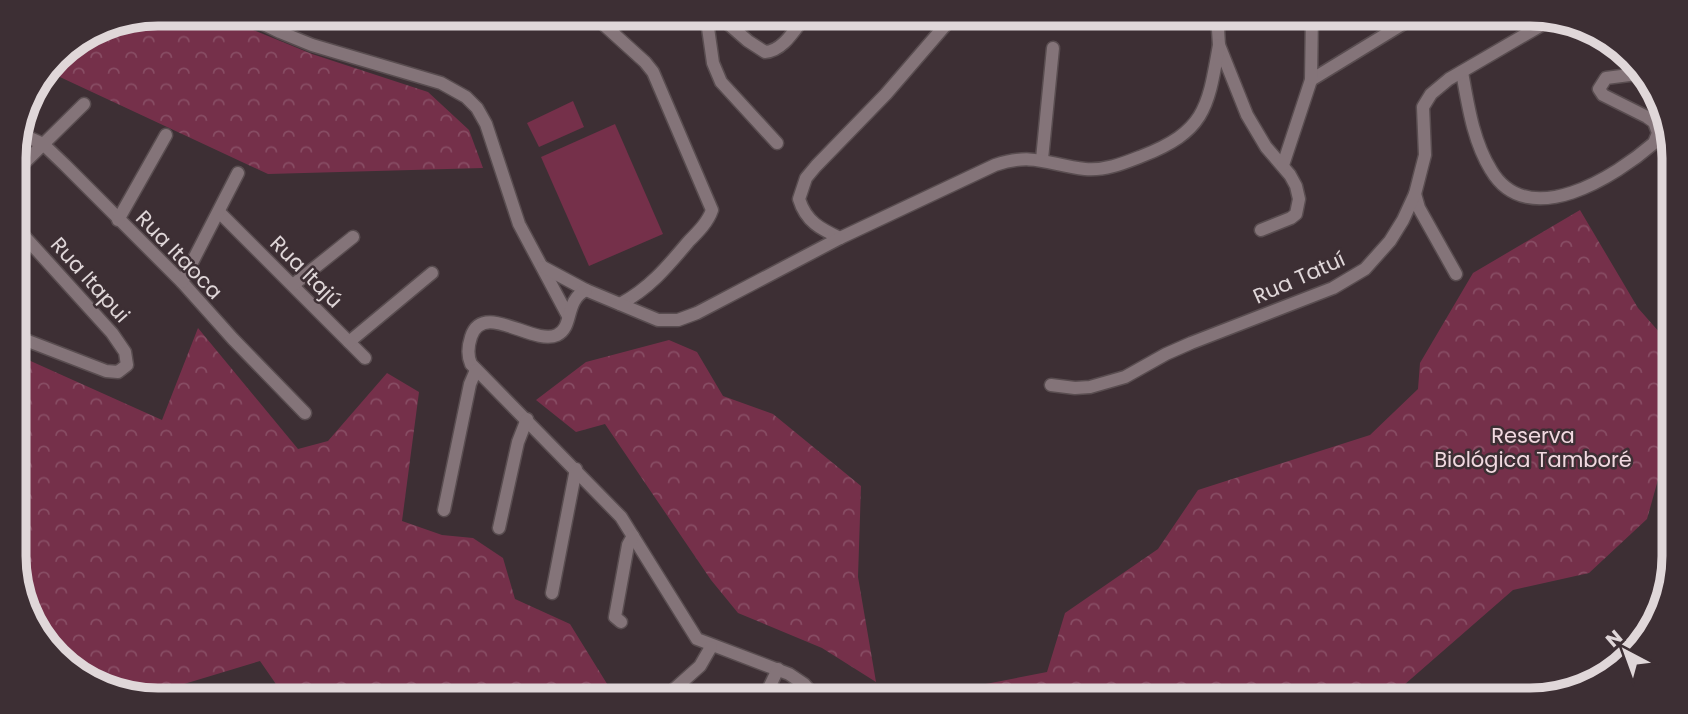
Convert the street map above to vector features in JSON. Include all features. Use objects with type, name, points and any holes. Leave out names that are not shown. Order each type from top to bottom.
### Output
[{"type":"street","points":[[840,238],[813,224],[807,216],[799,200],[806,178],[886,94],[944,26]]},
{"type":"street","points":[[543,267],[586,290],[658,320],[678,320],[697,313],[840,238],[995,165],[1023,158],[1042,159],[1070,167],[1104,168],[1167,146],[1181,137],[1207,106],[1219,45],[1218,26]]},
{"type":"street","points":[[1283,165],[1311,80],[1312,26]]},
{"type":"street","points":[[1311,80],[1399,26]]},
{"type":"street","points":[[268,27],[313,45],[441,83],[466,97],[477,108],[486,124],[519,224],[568,316]]},
{"type":"street","points":[[606,27],[653,72],[712,210],[703,226],[659,276],[635,296],[620,304]]},
{"type":"street","points":[[708,27],[713,63],[721,82],[777,143]]},
{"type":"street","points":[[731,27],[765,51],[776,50],[797,27]]},
{"type":"street","name":"Rua Tatuí","points":[[1051,385],[1090,387],[1125,377],[1191,343],[1333,288],[1365,269],[1376,259],[1403,220],[1415,194],[1425,155],[1423,107],[1431,94],[1462,72],[1538,27]]},
{"type":"street","points":[[1219,45],[1255,132],[1283,165],[1296,186],[1299,207],[1291,218],[1261,230]]},
{"type":"street","points":[[1042,159],[1054,48]]},
{"type":"street","points":[[1462,72],[1474,127],[1483,156],[1492,172],[1503,185],[1517,195],[1539,200],[1559,198],[1590,185],[1646,149],[1657,138],[1654,122],[1603,96],[1600,89],[1606,78],[1631,75]]},
{"type":"street","points":[[27,161],[84,104]]},
{"type":"street","points":[[118,220],[166,135]]},
{"type":"street","name":"Rua Itaoca","points":[[28,137],[43,144],[182,282],[305,413]]},
{"type":"street","points":[[182,282],[220,213],[238,173]]},
{"type":"street","points":[[1415,194],[1419,208],[1456,274]]},
{"type":"street","name":"Rua Itajú","points":[[220,213],[365,358]]},
{"type":"street","points":[[293,285],[353,237]]},
{"type":"street","name":"Rua Itapui","points":[[27,239],[112,333],[125,352],[127,365],[118,372],[106,371],[27,340]]},
{"type":"street","points":[[349,342],[432,273]]},
{"type":"street","points":[[586,290],[573,300],[562,330],[551,336],[493,322],[478,326],[471,335],[468,355],[476,370],[621,517],[697,639],[711,647],[778,669],[807,688]]},
{"type":"street","points":[[444,510],[469,390],[476,370]]},
{"type":"street","points":[[499,528],[518,442],[527,419]]},
{"type":"street","points":[[552,593],[576,469]]},
{"type":"street","points":[[621,622],[615,617],[628,545],[633,536]]},
{"type":"street","points":[[624,566],[635,559],[647,559]]},
{"type":"street","points":[[675,688],[699,666],[711,647]]},
{"type":"street","points":[[769,688],[778,669]]},
{"type":"green space","points":[[150,27],[246,27],[312,54],[428,92],[469,130],[483,168],[268,174],[56,75],[85,49],[116,33]]},
{"type":"green space","points":[[573,101],[584,127],[539,147],[527,123]]},
{"type":"green space","points":[[615,124],[663,234],[589,266],[541,157]]},
{"type":"green space","name":"Reserva Biológica Tamboré","points":[[1580,210],[1638,308],[1662,335],[1662,468],[1647,519],[1589,573],[1513,590],[1400,687],[968,687],[1047,672],[1065,613],[1158,549],[1198,490],[1370,435],[1418,389],[1420,363],[1473,273]]},
{"type":"green space","points":[[198,328],[298,449],[328,441],[387,373],[419,392],[402,521],[442,535],[473,538],[503,558],[515,599],[570,624],[609,688],[279,688],[260,661],[171,688],[159,688],[124,683],[92,670],[65,649],[44,622],[36,606],[27,573],[26,359],[162,420]]},
{"type":"green space","points":[[669,340],[697,352],[723,396],[773,414],[861,486],[858,577],[876,682],[822,648],[738,613],[711,580],[605,424],[576,432],[536,400],[586,362]]}]
